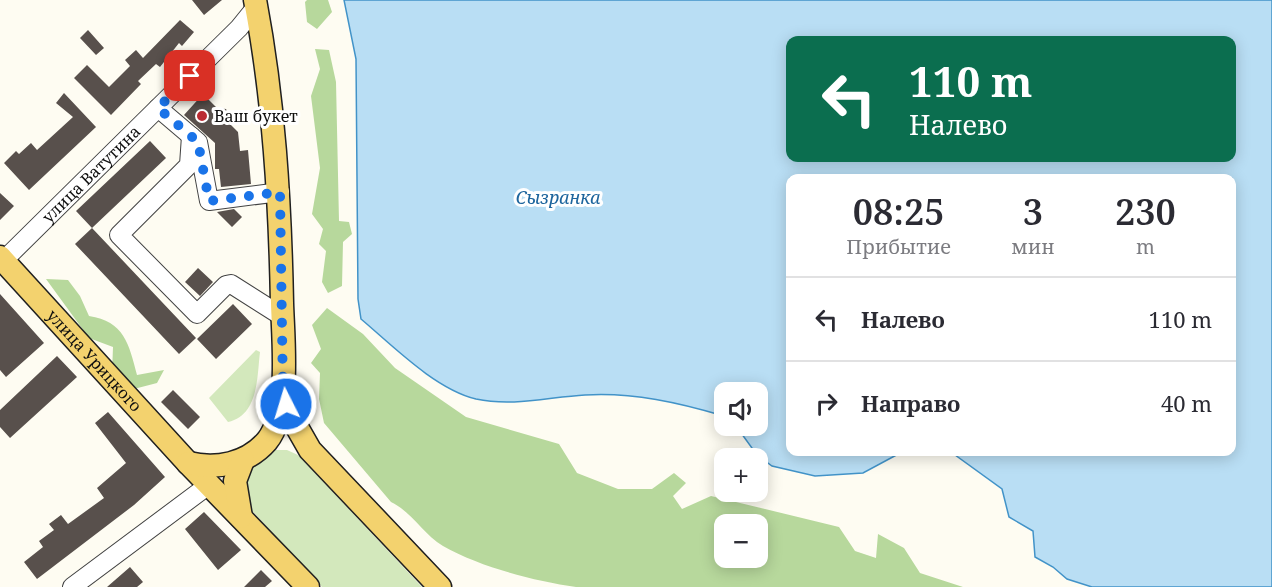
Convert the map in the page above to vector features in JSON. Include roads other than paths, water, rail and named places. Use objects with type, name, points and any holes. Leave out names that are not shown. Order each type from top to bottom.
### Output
[{"type":"main road","points":[[188,463],[215,467],[243,460],[267,441],[283,395],[280,192],[255,4]]},
{"type":"main road","name":"улица Урицкого","points":[[1,261],[241,517]]},
{"type":"main road","points":[[283,395],[290,415],[310,450],[440,587]]},
{"type":"main road","points":[[267,441],[291,443],[310,450]]},
{"type":"main road","points":[[243,460],[235,481],[241,517],[309,587]]},
{"type":"street","name":"улица Ватутина","points":[[1,261],[239,28],[255,4]]},
{"type":"street","points":[[158,108],[198,142],[209,201],[280,192]]},
{"type":"street","points":[[191,136],[189,165],[119,235],[197,314],[226,285],[231,284],[283,316]]},
{"type":"street","points":[[72,587],[195,492],[210,484]]},
{"type":"water","name":"Сызранка","points":[[344,0],[1272,0],[1272,587],[1092,587],[1067,579],[1053,567],[1035,557],[1033,531],[1009,517],[1002,489],[957,456],[1236,456],[1236,174],[786,174],[786,456],[895,456],[863,473],[815,476],[772,466],[768,463],[768,448],[752,448],[743,436],[768,436],[768,382],[714,382],[714,413],[673,403],[621,395],[585,395],[517,402],[476,399],[445,386],[430,376],[361,319],[358,299],[356,59]]},
{"type":"place","name":"Ваш букет","points":[[202,116]]}]
